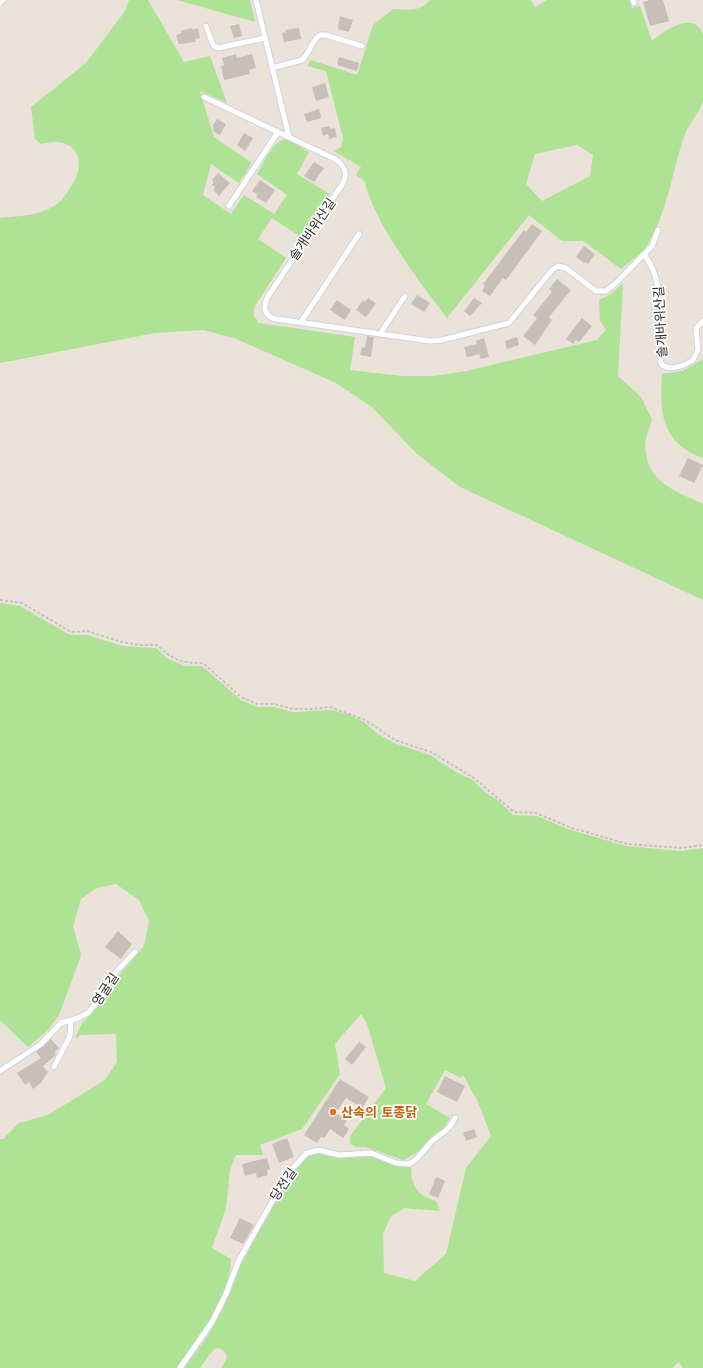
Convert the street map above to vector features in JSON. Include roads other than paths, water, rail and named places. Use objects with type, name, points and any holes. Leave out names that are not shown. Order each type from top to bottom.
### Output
[{"type":"lane","points":[[0,3],[3,0]]},
{"type":"lane","points":[[256,0],[289,137]]},
{"type":"lane","points":[[206,26],[212,45],[218,48],[265,38]]},
{"type":"lane","points":[[272,68],[302,60],[320,35],[326,35],[362,46]]},
{"type":"lane","name":"솔개바위산길","points":[[204,97],[335,159],[344,168],[346,174],[343,183],[265,302],[265,312],[271,318],[436,341],[509,323],[555,267],[562,266],[566,268],[593,289],[601,292],[616,283],[644,254],[654,242],[658,230]]},
{"type":"lane","points":[[229,206],[278,132]]},
{"type":"lane","points":[[301,322],[359,234]]},
{"type":"lane","name":"솔개바위산길","points":[[644,254],[653,269],[659,288],[659,351],[662,365],[666,368],[678,367],[693,360],[698,350],[696,328],[703,321]]},
{"type":"lane","points":[[380,334],[405,296]]},
{"type":"lane","name":"영굴길","points":[[0,1071],[41,1044],[61,1023],[82,1016],[93,1007],[111,977],[135,952]]},
{"type":"lane","points":[[54,1067],[70,1036],[71,1020]]},
{"type":"lane","name":"당전길","points":[[180,1368],[212,1322],[226,1294],[239,1260],[282,1184],[291,1170],[307,1153],[319,1150],[339,1154],[371,1153],[390,1161],[409,1164],[420,1157],[436,1138],[447,1131],[455,1118]]},
{"type":"place","name":"산속의 토종닭","points":[[333,1112]]}]
